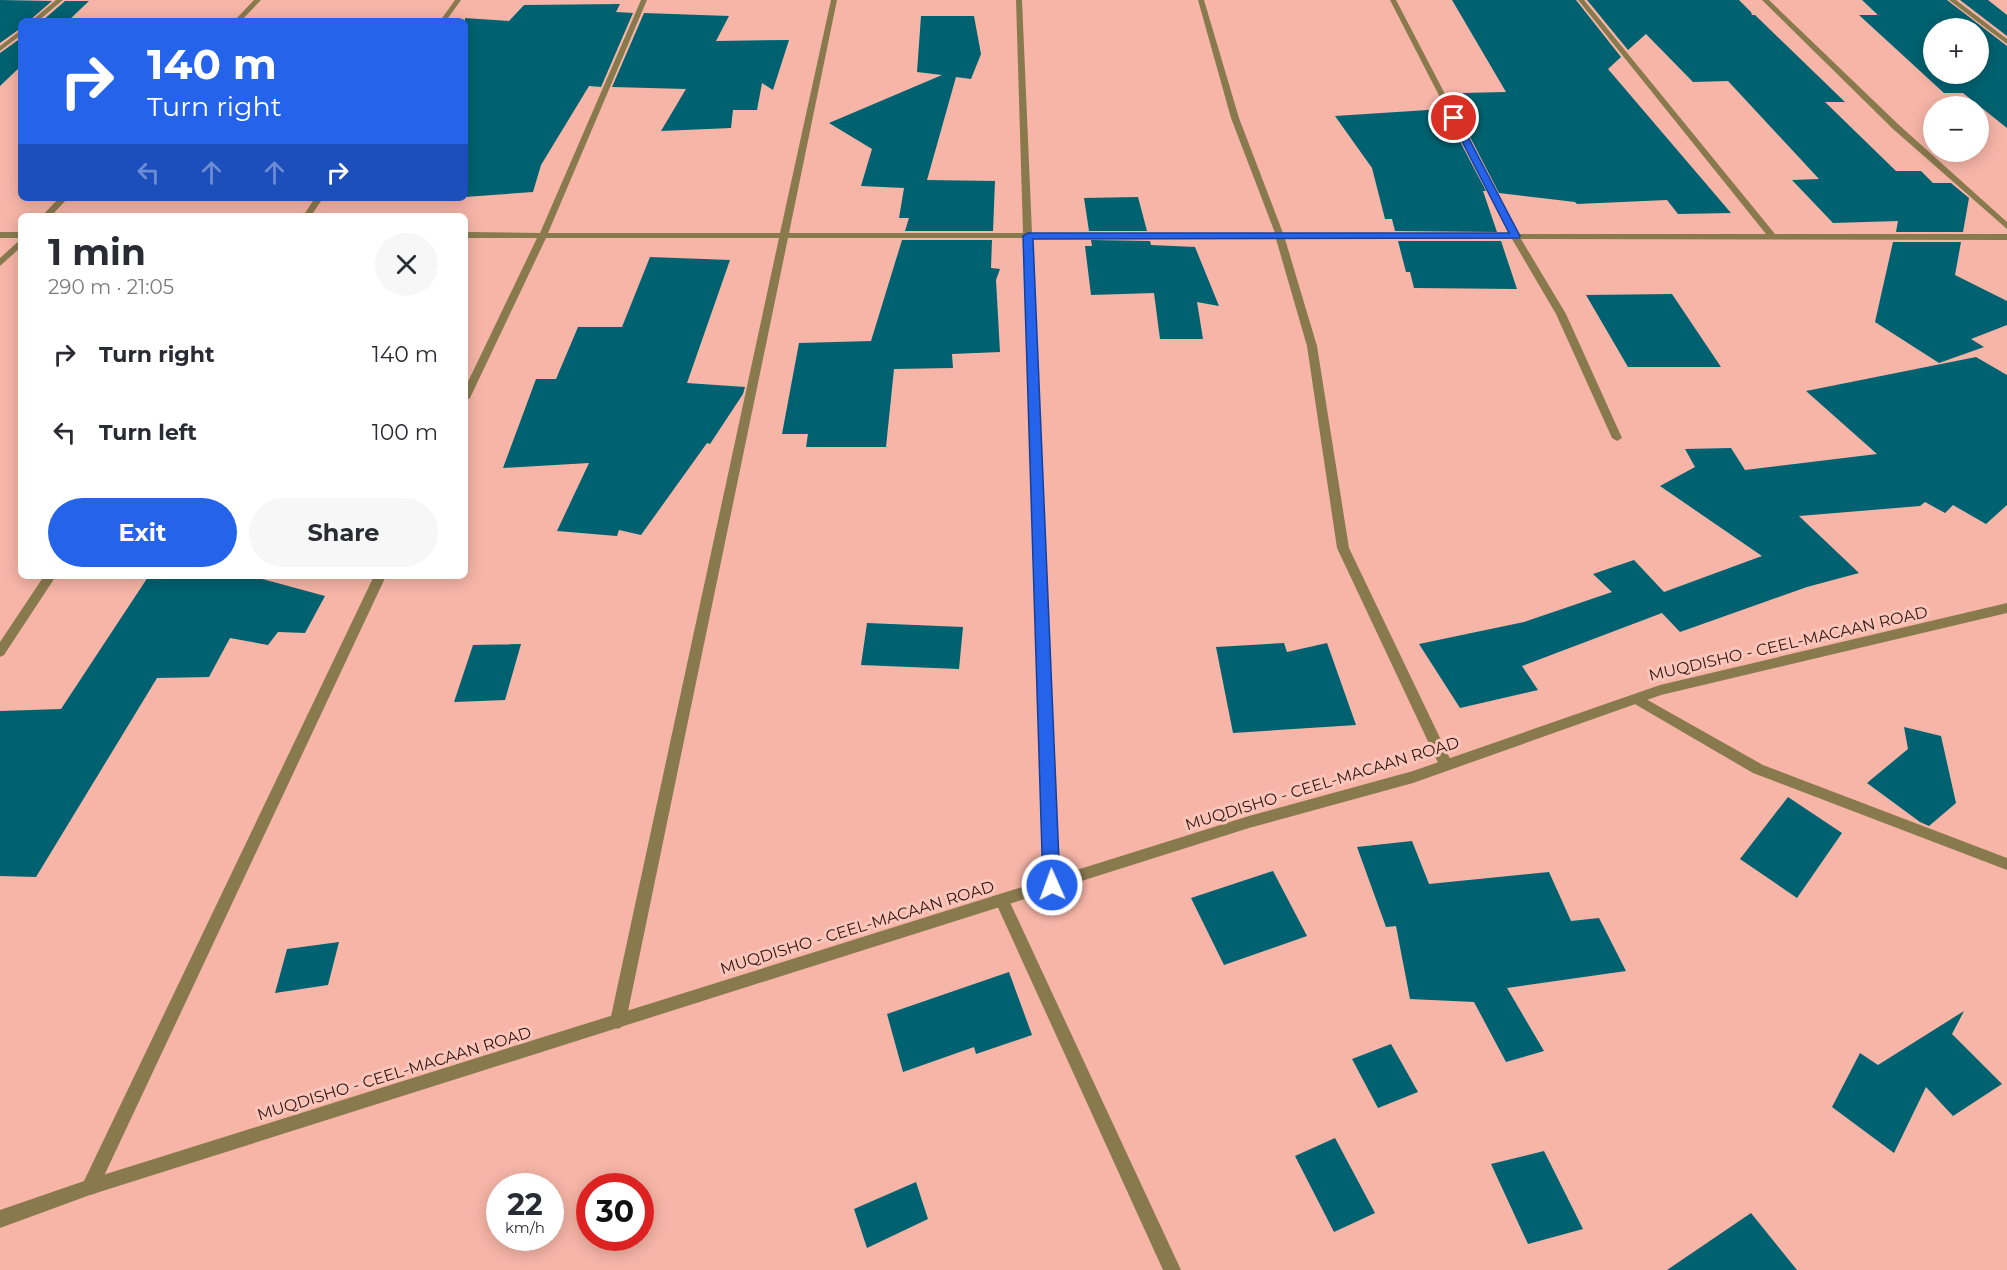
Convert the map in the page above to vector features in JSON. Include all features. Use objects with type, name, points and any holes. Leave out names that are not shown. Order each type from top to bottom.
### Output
[{"type":"street","points":[[38,18],[60,0]]},
{"type":"street","points":[[240,18],[258,0]]},
{"type":"street","points":[[445,18],[458,0]]},
{"type":"street","points":[[468,392],[543,235],[644,0]]},
{"type":"street","points":[[618,1021],[834,0]]},
{"type":"street","points":[[1019,0],[1052,885]]},
{"type":"street","points":[[1201,0],[1235,118],[1280,236],[1312,346],[1343,548],[1446,765]]},
{"type":"street","points":[[1393,0],[1515,236],[1561,314],[1617,438]]},
{"type":"street","points":[[1581,0],[1773,237]]},
{"type":"street","points":[[1766,0],[1896,127],[2007,226]]},
{"type":"street","points":[[1952,0],[2007,42]]},
{"type":"street","points":[[0,49],[18,34]]},
{"type":"street","points":[[49,213],[61,201]]},
{"type":"street","points":[[0,235],[18,235]]},
{"type":"street","points":[[468,235],[2007,237]]},
{"type":"street","points":[[0,263],[18,245]]},
{"type":"street","points":[[0,652],[48,579]]},
{"type":"street","points":[[90,1187],[379,579]]},
{"type":"street","name":"MUQDISHO - CEEL-MACAAN ROAD","points":[[0,1219],[90,1187],[1249,822],[1413,777],[1660,690],[2007,608]]},
{"type":"street","points":[[1637,699],[1758,769],[2007,864]]},
{"type":"street","points":[[1002,901],[1172,1270]]},
{"type":"building","points":[[0,0],[52,1],[32,18],[18,18],[18,30],[0,43]]},
{"type":"building","points":[[1452,0],[1576,0],[1621,57],[1608,69],[1731,213],[1678,214],[1667,200],[1577,204],[1499,193],[1455,108],[1471,107],[1462,93],[1506,92]]},
{"type":"building","points":[[1587,0],[1739,0],[1845,102],[1825,102],[1896,171],[1921,171],[1933,183],[1951,183],[1969,198],[1963,232],[1896,232],[1898,221],[1833,223],[1792,180],[1819,179],[1728,81],[1693,82],[1646,34],[1628,50]]},
{"type":"building","points":[[1862,0],[1947,0],[1970,18],[1923,18],[1923,74],[1859,15],[1878,15]]},
{"type":"building","points":[[1960,0],[1988,0],[2007,15],[2007,36],[1989,22],[1989,18],[1984,18]]},
{"type":"building","points":[[65,1],[89,1],[71,18],[45,18]]},
{"type":"building","points":[[620,4],[616,12],[633,13],[601,87],[589,86],[541,165],[533,192],[468,197],[468,18],[509,21],[524,5]]},
{"type":"building","points":[[644,13],[729,16],[716,41],[789,40],[773,90],[762,83],[757,110],[733,110],[731,128],[661,131],[686,89],[612,87]]},
{"type":"building","points":[[921,16],[974,16],[981,54],[971,79],[956,77],[927,180],[995,181],[993,231],[905,231],[909,218],[899,218],[904,188],[861,186],[872,149],[829,123],[942,75],[917,72]]},
{"type":"building","points":[[1989,32],[2007,46],[2007,128],[1989,114],[1989,96],[1944,93],[1934,84],[1989,84]]},
{"type":"building","points":[[18,40],[18,69],[0,86],[0,53]]},
{"type":"building","points":[[1443,109],[1486,191],[1483,191],[1497,232],[1395,231],[1392,219],[1385,219],[1372,168],[1335,116]]},
{"type":"building","points":[[1138,197],[1147,231],[1089,231],[1084,198]]},
{"type":"building","points":[[902,240],[992,240],[991,268],[1000,269],[996,280],[1000,352],[952,354],[953,368],[894,369],[886,447],[806,447],[808,434],[782,434],[799,343],[871,341]]},
{"type":"building","points":[[1091,240],[1150,241],[1151,245],[1195,247],[1219,306],[1197,302],[1203,339],[1160,339],[1154,293],[1091,295],[1085,246],[1092,246]]},
{"type":"building","points":[[1398,241],[1501,241],[1517,289],[1414,288],[1410,272],[1406,272]]},
{"type":"building","points":[[1893,242],[1961,242],[1955,275],[2007,301],[2007,325],[1971,339],[1984,347],[1939,363],[1875,322]]},
{"type":"building","points":[[650,257],[730,260],[687,383],[745,387],[743,394],[710,444],[707,443],[641,535],[619,530],[617,536],[557,531],[589,463],[503,468],[536,379],[556,379],[578,327],[622,327]]},
{"type":"building","points":[[1672,294],[1721,367],[1628,367],[1586,295]]},
{"type":"building","points":[[1976,357],[2007,375],[2007,505],[1986,524],[1953,505],[1945,513],[1925,502],[1920,506],[1799,516],[1859,573],[1807,587],[1680,632],[1662,613],[1522,666],[1538,690],[1460,708],[1419,644],[1524,622],[1612,592],[1593,574],[1634,560],[1664,592],[1762,556],[1660,486],[1695,467],[1685,449],[1731,448],[1745,470],[1877,454],[1806,391]]},
{"type":"building","points":[[147,579],[262,579],[325,596],[305,633],[278,632],[268,645],[230,638],[209,677],[157,678],[36,877],[0,876],[0,711],[61,709]]},
{"type":"building","points":[[867,623],[963,627],[959,669],[861,665]]},
{"type":"building","points":[[1284,643],[1287,652],[1327,643],[1356,725],[1233,733],[1216,647]]},
{"type":"building","points":[[521,644],[505,700],[454,702],[473,645]]},
{"type":"building","points":[[1904,727],[1941,736],[1956,803],[1929,826],[1920,822],[1867,783],[1908,749]]},
{"type":"building","points":[[1788,797],[1842,833],[1797,898],[1740,859]]},
{"type":"building","points":[[1412,841],[1429,884],[1549,872],[1571,921],[1599,918],[1626,971],[1507,988],[1544,1051],[1506,1062],[1474,1002],[1410,999],[1396,926],[1386,927],[1357,847]]},
{"type":"building","points":[[1273,871],[1307,936],[1224,965],[1191,898]]},
{"type":"building","points":[[339,942],[328,985],[275,993],[287,949]]},
{"type":"building","points":[[1009,972],[1032,1035],[976,1054],[974,1047],[903,1072],[887,1014]]},
{"type":"building","points":[[1964,1011],[1952,1034],[2002,1084],[1953,1116],[1926,1087],[1894,1153],[1832,1107],[1860,1053],[1878,1065]]},
{"type":"building","points":[[1391,1044],[1418,1092],[1378,1108],[1352,1059]]},
{"type":"building","points":[[1335,1138],[1375,1213],[1334,1232],[1295,1156]]},
{"type":"building","points":[[1544,1151],[1583,1229],[1528,1244],[1491,1164]]},
{"type":"building","points":[[916,1182],[928,1219],[867,1248],[854,1209]]},
{"type":"building","points":[[1751,1213],[1797,1270],[1667,1270]]},
{"type":"route","points":[[1052,885],[1028,236],[1515,236],[1454,118]]}]
